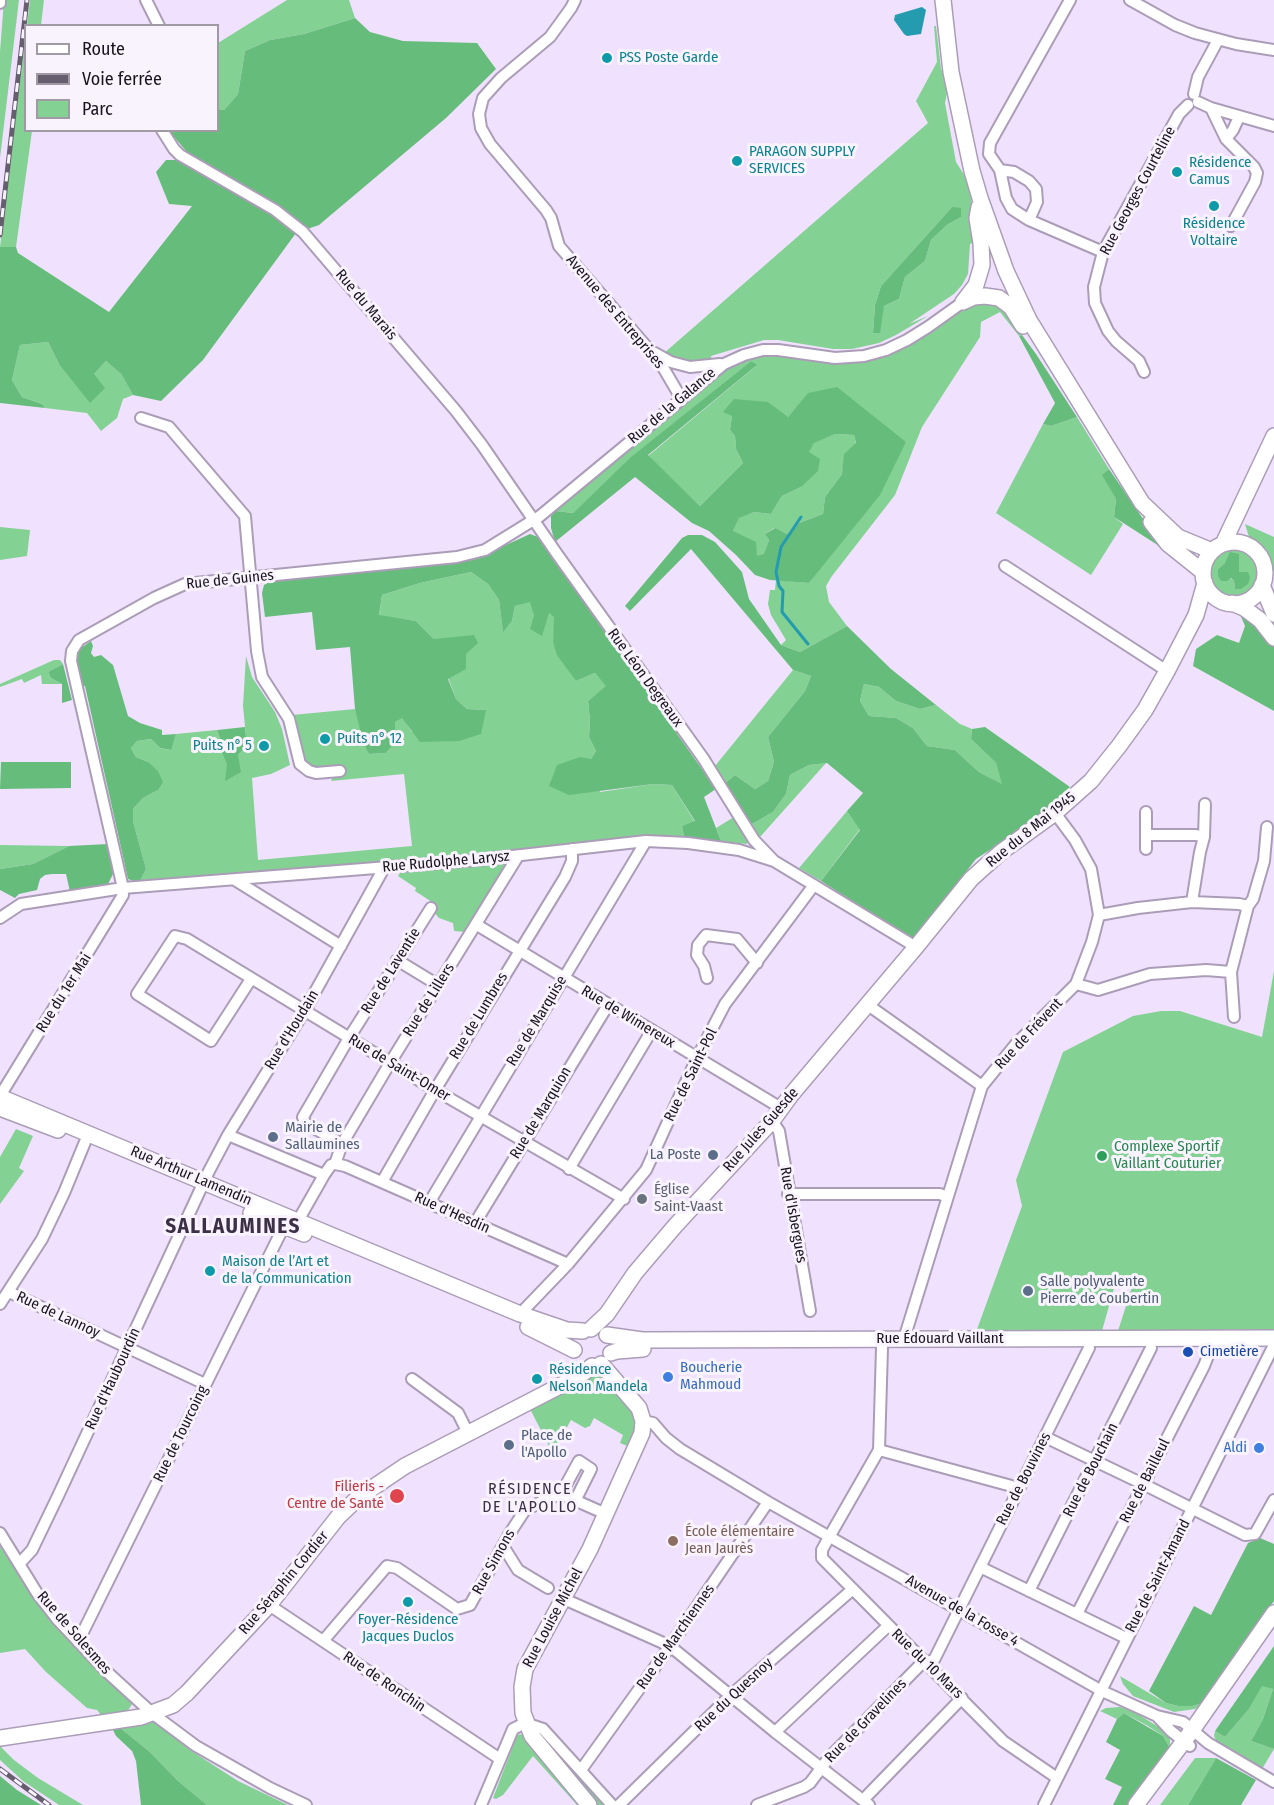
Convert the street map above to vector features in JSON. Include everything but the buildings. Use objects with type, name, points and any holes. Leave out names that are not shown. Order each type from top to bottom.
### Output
[{"type":"main road","points":[[943,0],[951,72],[980,198],[1006,271],[1029,320],[1142,503],[1149,520],[1168,544],[1204,578]]},
{"type":"main road","points":[[953,0],[960,109]]},
{"type":"main road","points":[[963,302],[976,285],[982,265],[977,218],[980,198]]},
{"type":"main road","points":[[963,302],[974,297],[999,298],[1011,307],[1020,324],[1040,339]]},
{"type":"main road","points":[[1274,436],[1238,515],[1217,548],[1205,561],[1204,578],[1208,590],[1214,596],[1244,608],[1260,620],[1274,638]]},
{"type":"main road","points":[[1142,503],[1178,537],[1194,545],[1217,548],[1235,542],[1244,543],[1258,553],[1263,562],[1265,572],[1262,585],[1254,596],[1248,600],[1207,607],[1196,615]]},
{"type":"main road","points":[[1238,515],[1239,531],[1244,543]]},
{"type":"main road","name":"Rue du 8 Mai 1945","points":[[916,947],[971,879],[1001,852],[1055,813],[1091,781],[1119,746],[1145,710],[1196,615],[1204,578]]},
{"type":"main road","points":[[1262,585],[1274,614]]},
{"type":"main road","name":"Rue Jules Guesde","points":[[596,1332],[635,1273],[772,1121],[916,947]]},
{"type":"main road","name":"Rue Arthur Lamendin","points":[[0,1097],[202,1187],[545,1334],[575,1354]]},
{"type":"main road","name":"Rue Arthur Lamendin","points":[[0,1108],[202,1187]]},
{"type":"main road","name":"Rue Arthur Lamendin","points":[[292,1226],[520,1314],[558,1327],[596,1332]]},
{"type":"main road","points":[[566,1382],[574,1370],[574,1342],[596,1332],[611,1347],[601,1361],[583,1364],[575,1354]]},
{"type":"main road","name":"Rue Édouard Vaillant","points":[[596,1332],[642,1340],[904,1339],[1274,1344]]},
{"type":"main road","name":"Rue Édouard Vaillant","points":[[601,1361],[616,1351],[642,1349],[1151,1348],[1213,1343]]},
{"type":"main road","points":[[601,1361],[639,1408],[643,1421]]},
{"type":"main road","name":"Rue Séraphin Cordier","points":[[0,1738],[121,1721],[153,1714],[181,1700],[269,1605],[338,1517],[359,1497],[405,1466],[581,1375],[601,1361]]},
{"type":"main road","name":"Rue Louise Michel","points":[[589,1805],[532,1736],[525,1723],[521,1699],[522,1677],[606,1514],[638,1445],[643,1421]]},
{"type":"main road","points":[[1148,1805],[1274,1613]]},
{"type":"main road","points":[[1136,1805],[1191,1738],[1274,1629]]},
{"type":"street","points":[[146,0],[158,24]]},
{"type":"street","name":"Avenue des Entreprises","points":[[575,0],[550,37],[501,78],[483,99],[479,114],[481,128],[489,144],[546,210],[551,218],[559,246],[650,350],[681,398]]},
{"type":"street","points":[[1070,0],[990,143],[989,154],[1000,170],[1008,204],[1017,213],[1103,252]]},
{"type":"street","points":[[1130,0],[1175,25],[1218,39],[1274,50]]},
{"type":"street","name":"Rue Georges Courteline","points":[[1144,372],[1139,362],[1108,331],[1095,303],[1094,287],[1103,252],[1179,114],[1194,100],[1198,77],[1218,39]]},
{"type":"street","points":[[1194,100],[1211,108],[1274,126]]},
{"type":"street","points":[[1211,108],[1226,139],[1254,167],[1257,173],[1255,182],[1231,226]]},
{"type":"street","points":[[1226,139],[1239,117]]},
{"type":"street","name":"Rue du Marais","points":[[163,132],[180,155],[275,210],[308,237],[456,411],[533,519]]},
{"type":"street","points":[[1000,170],[1014,172],[1036,189],[1037,202],[1029,220]]},
{"type":"street","name":"Rue de la Galance","points":[[533,519],[724,364],[763,350],[835,358],[864,356],[886,350],[907,340],[963,302]]},
{"type":"street","points":[[650,350],[670,362],[690,367],[724,364]]},
{"type":"street","points":[[141,418],[169,428],[245,516],[258,665],[262,677],[289,719],[300,764],[316,773],[340,771]]},
{"type":"street","name":"Rue de Guines","points":[[123,888],[71,661],[72,651],[83,637],[176,587],[195,582],[395,564],[473,554],[496,544],[533,519]]},
{"type":"street","name":"Rue Léon Degreaux","points":[[533,519],[703,758],[754,840],[770,859],[916,947]]},
{"type":"street","points":[[1005,566],[1167,670]]},
{"type":"street","points":[[1192,902],[1204,837],[1205,804]]},
{"type":"street","points":[[1146,812],[1146,849]]},
{"type":"street","points":[[1055,813],[1075,840],[1091,868],[1099,915],[1092,942],[1076,984],[1098,990],[1150,974],[1206,970],[1231,972]]},
{"type":"street","points":[[1234,1017],[1231,972],[1248,906],[1253,899],[1264,861],[1267,827]]},
{"type":"street","points":[[1146,835],[1204,837]]},
{"type":"street","points":[[751,853],[754,840]]},
{"type":"street","name":"Rue Rudolphe Larysz","points":[[0,918],[21,904],[123,888],[518,856],[646,841],[688,843],[751,853],[770,859]]},
{"type":"street","name":"Rue de Marquise","points":[[429,1203],[646,841]]},
{"type":"street","name":"Rue de Lumbres","points":[[382,1182],[519,950],[565,877],[572,861],[572,849]]},
{"type":"street","name":"Rue de Lillers","points":[[292,1226],[324,1175],[331,1165],[335,1164],[342,1144],[390,1063],[518,856]]},
{"type":"street","name":"Rue d'Houdain","points":[[202,1187],[228,1135],[305,1010],[384,868]]},
{"type":"street","points":[[235,880],[341,946]]},
{"type":"street","name":"Rue de Saint-Pol","points":[[568,1264],[646,1170],[697,1058],[725,1004],[814,885]]},
{"type":"street","name":"Rue du 1er Mai","points":[[0,1097],[116,908],[123,895],[123,888]]},
{"type":"street","points":[[1099,915],[1192,902],[1248,906]]},
{"type":"street","name":"Rue de Laventie","points":[[342,1144],[305,1123],[303,1117],[349,1038],[431,908]]},
{"type":"street","name":"Rue de Wimereux","points":[[477,925],[781,1108]]},
{"type":"street","points":[[707,978],[704,966],[697,956],[698,945],[706,935],[737,939],[757,963]]},
{"type":"street","name":"Rue de Saint-Omer","points":[[251,979],[211,1041],[137,994],[175,936],[187,939],[435,1090],[624,1199]]},
{"type":"street","points":[[397,960],[438,985]]},
{"type":"street","name":"Rue de Frévent","points":[[904,1339],[982,1086],[1016,1044],[1076,984]]},
{"type":"street","name":"Rue de Marquion","points":[[475,1223],[608,1005]]},
{"type":"street","points":[[867,1005],[982,1086]]},
{"type":"street","points":[[569,1169],[652,1030]]},
{"type":"street","name":"Rue d'Isbergues","points":[[772,1121],[779,1131],[788,1194],[810,1311]]},
{"type":"street","points":[[228,1135],[324,1175]]},
{"type":"street","points":[[0,1304],[42,1239],[85,1142]]},
{"type":"street","name":"Rue d'Hesdin","points":[[335,1164],[345,1166],[568,1264]]},
{"type":"street","name":"Rue d'Haubourdin","points":[[20,1563],[32,1550],[202,1187]]},
{"type":"street","points":[[788,1194],[940,1194],[947,1197]]},
{"type":"street","name":"Rue de Tourcoing","points":[[78,1642],[261,1270],[292,1226]]},
{"type":"street","points":[[520,1314],[568,1264]]},
{"type":"street","name":"Rue de Lannoy","points":[[9,1292],[205,1384]]},
{"type":"street","name":"Rue de Bailleul","points":[[1077,1614],[1204,1366],[1213,1343]]},
{"type":"street","name":"Rue de Saint-Amand","points":[[1044,1805],[1274,1344]]},
{"type":"street","points":[[830,1536],[879,1450],[882,1348]]},
{"type":"street","name":"Rue de Bouvines","points":[[959,1609],[1089,1348]]},
{"type":"street","name":"Rue de Bouchain","points":[[1029,1591],[1151,1348]]},
{"type":"street","points":[[412,1379],[458,1413],[468,1433]]},
{"type":"street","points":[[643,1421],[653,1423],[680,1449],[768,1502]]},
{"type":"street","points":[[1045,1437],[1245,1535],[1252,1536],[1257,1532],[1274,1500]]},
{"type":"street","points":[[879,1450],[1019,1488]]},
{"type":"street","points":[[576,1499],[591,1469],[579,1461],[561,1494],[606,1514]]},
{"type":"street","name":"Rue Simons","points":[[323,1641],[387,1566],[397,1568],[458,1609],[470,1605],[525,1510],[561,1494]]},
{"type":"street","name":"Avenue de la Fosse 4","points":[[768,1502],[1102,1691],[1157,1716],[1183,1722],[1191,1738],[1208,1743],[1274,1782]]},
{"type":"street","name":"Rue de Marchiennes","points":[[581,1770],[670,1646],[768,1502]]},
{"type":"street","name":"Rue de Solesmes","points":[[0,1533],[37,1593],[78,1642],[135,1698],[196,1746],[270,1788],[306,1805]]},
{"type":"street","name":"Rue du 10 Mars","points":[[830,1536],[822,1550],[822,1558],[1003,1741],[1058,1778]]},
{"type":"street","points":[[503,1546],[518,1570],[548,1588]]},
{"type":"street","points":[[980,1567],[1126,1638]]},
{"type":"street","name":"Rue du Quesnoy","points":[[619,1805],[730,1696],[853,1589]]},
{"type":"street","points":[[564,1599],[670,1646],[775,1732],[866,1802],[962,1698]]},
{"type":"street","name":"Rue de Ronchin","points":[[269,1605],[500,1759]]},
{"type":"street","name":"Rue de Gravelines","points":[[757,1805],[804,1787],[813,1779],[921,1664],[934,1660],[959,1609]]},
{"type":"street","points":[[775,1732],[888,1626]]},
{"type":"street","points":[[482,1805],[513,1729],[525,1723],[543,1729],[612,1805]]},
{"type":"green space","points":[[4,0],[19,0],[0,158],[0,52]]},
{"type":"green space","points":[[30,0],[44,0],[41,24],[27,24]]},
{"type":"green space","points":[[287,0],[349,0],[355,18],[304,34],[270,40],[245,51],[238,94],[224,110],[219,109],[219,42]]},
{"type":"green space","points":[[355,18],[370,32],[403,41],[477,43],[496,69],[446,118],[319,225],[296,233],[203,360],[161,401],[133,395],[121,374],[106,361],[94,374],[105,388],[90,403],[59,364],[48,342],[20,345],[12,380],[22,397],[42,404],[45,408],[0,403],[0,247],[16,247],[18,253],[109,312],[192,206],[169,204],[156,172],[166,160],[177,160],[220,186],[227,176],[187,152],[170,132],[219,132],[219,109],[224,110],[238,94],[245,51],[270,40],[304,34]]},
{"type":"green space","points":[[934,26],[936,26],[941,69],[949,82],[945,103],[956,162],[968,181],[978,241],[970,244],[968,274],[954,294],[909,324],[928,316],[896,335],[879,343],[852,349],[833,349],[778,340],[764,340],[711,356],[712,361],[695,364],[663,354],[928,123],[916,101],[937,62]],"holes":[[[952,207],[961,217],[947,225],[931,240],[925,261],[905,277],[899,299],[884,306],[873,333],[875,305],[881,286]]]},
{"type":"green space","points":[[24,48],[24,132],[32,132],[16,247],[0,247]]},
{"type":"green space","points":[[952,207],[961,208],[961,217],[947,225],[931,240],[925,261],[905,277],[899,299],[884,306],[880,333],[873,333],[875,305],[881,286]]},
{"type":"green space","points":[[999,302],[1016,322],[1022,335],[1019,336],[1000,312],[981,322],[980,337],[922,427],[895,495],[826,586],[829,602],[847,626],[800,652],[781,645],[786,640],[771,615],[768,604],[770,590],[775,590],[776,580],[809,583],[906,442],[808,394],[788,417],[732,416],[730,430],[735,436],[736,449],[743,463],[700,506],[648,456],[756,366],[751,361],[632,457],[573,513],[556,511],[560,504],[724,369],[748,359],[770,354],[841,363],[871,359],[903,348],[972,303]]},
{"type":"green space","points":[[1022,335],[1077,417],[1051,426],[1043,424],[1055,403],[1019,336]]},
{"type":"green space","points":[[48,342],[59,364],[94,374],[106,361],[121,374],[133,395],[123,399],[117,418],[101,431],[87,413],[45,408],[42,404],[22,397],[12,380],[20,345]]},
{"type":"green space","points":[[751,361],[757,365],[648,455],[700,506],[743,463],[736,449],[735,436],[730,430],[732,416],[723,412],[734,399],[768,402],[788,417],[808,393],[837,387],[906,442],[880,495],[809,583],[770,580],[755,575],[709,531],[692,523],[635,477],[555,542],[551,528],[551,516],[556,511],[573,513],[631,457]],"holes":[[[835,434],[854,435],[856,443],[844,454],[842,474],[825,497],[823,514],[799,523],[789,535],[775,528],[765,534],[769,540],[764,554],[757,556],[756,542],[733,531],[739,518],[754,512],[771,514],[782,496],[801,487],[818,471],[820,459],[809,452],[814,443]]]},
{"type":"green space","points":[[1077,417],[1109,469],[1103,475],[1116,499],[1114,517],[1123,524],[1091,575],[996,513],[1043,424],[1051,426]]},
{"type":"green space","points":[[835,434],[854,435],[856,444],[845,454],[842,474],[825,497],[823,514],[799,523],[789,535],[774,528],[765,534],[769,540],[764,555],[757,557],[733,531],[739,517],[754,512],[771,514],[782,496],[801,487],[808,453],[814,442]]},
{"type":"green space","points":[[1109,469],[1152,532],[1176,556],[1173,559],[1156,544],[1114,517],[1116,499],[1102,475]]},
{"type":"green space","points":[[1245,524],[1274,537],[1274,570],[1271,574],[1267,555],[1249,537]]},
{"type":"green space","points":[[0,527],[30,530],[27,556],[0,560]]},
{"type":"green space","points":[[530,534],[538,537],[716,789],[704,797],[721,841],[684,837],[682,826],[695,821],[672,785],[653,784],[569,795],[549,786],[557,765],[580,757],[591,759],[596,751],[589,737],[588,701],[606,686],[595,673],[576,681],[557,655],[553,642],[554,617],[549,613],[542,636],[530,629],[534,616],[530,602],[515,606],[512,621],[503,632],[499,600],[488,584],[471,572],[420,583],[382,595],[379,615],[416,621],[434,639],[474,635],[478,643],[466,654],[466,669],[448,679],[456,699],[467,709],[486,710],[481,734],[459,741],[420,742],[402,718],[395,722],[395,743],[386,753],[369,754],[363,742],[355,709],[350,647],[316,650],[312,612],[265,617],[262,593],[264,585],[271,581],[473,560]]},
{"type":"green space","points":[[688,535],[702,535],[715,542],[742,572],[749,599],[781,645],[800,652],[847,626],[891,669],[936,705],[920,709],[896,701],[879,687],[864,684],[860,701],[869,716],[896,718],[913,728],[927,746],[955,750],[979,772],[1002,784],[996,763],[971,739],[972,729],[985,727],[1070,787],[1040,817],[976,859],[913,939],[821,881],[860,830],[847,811],[863,793],[827,763],[809,765],[790,775],[786,794],[773,812],[752,824],[725,783],[735,775],[755,789],[768,781],[774,762],[768,737],[805,691],[811,676],[793,670],[691,549],[630,611],[625,606],[682,538]]},
{"type":"green space","points":[[1236,548],[1250,555],[1255,562],[1258,577],[1250,592],[1235,598],[1219,594],[1213,588],[1208,573],[1210,565],[1220,552]],"holes":[[[1225,563],[1239,572],[1235,589],[1234,581],[1218,569]]]},
{"type":"green space","points":[[1230,552],[1239,554],[1239,572],[1248,572],[1250,578],[1248,584],[1241,589],[1235,589],[1231,578],[1221,581],[1218,576],[1218,569],[1225,563]]},
{"type":"green space","points":[[471,572],[488,584],[499,600],[503,631],[512,621],[515,606],[531,601],[534,616],[549,612],[555,617],[553,642],[576,681],[595,673],[607,686],[588,701],[589,737],[596,751],[591,759],[600,792],[653,784],[672,785],[695,822],[682,826],[684,837],[633,837],[515,852],[139,883],[146,869],[133,821],[133,809],[143,798],[158,790],[148,762],[136,757],[131,748],[137,741],[151,739],[160,748],[170,750],[176,734],[217,730],[221,741],[232,747],[238,755],[247,746],[243,706],[246,656],[252,677],[275,712],[282,729],[290,765],[271,774],[252,778],[258,860],[412,846],[404,774],[331,781],[333,776],[308,767],[302,759],[292,715],[355,709],[369,754],[386,753],[395,743],[395,722],[402,717],[412,732],[486,710],[467,709],[456,699],[434,639],[416,621],[379,616],[382,595],[420,583]]},
{"type":"green space","points":[[1240,614],[1252,619],[1274,643],[1274,711],[1193,666],[1196,649],[1217,635],[1239,643],[1245,626]]},
{"type":"green space","points":[[91,641],[93,646],[91,653],[94,657],[101,655],[113,665],[128,716],[140,723],[162,730],[162,735],[176,734],[171,750],[160,748],[151,739],[137,741],[131,748],[136,757],[148,762],[158,771],[163,782],[158,790],[143,798],[133,809],[133,821],[146,869],[139,883],[128,879],[85,686],[83,686],[76,657],[78,650]]},
{"type":"green space","points":[[54,660],[60,660],[63,664],[48,672],[51,678],[62,684],[42,684],[41,675],[24,683],[22,679],[0,687],[0,684]]},
{"type":"green space","points":[[63,664],[72,700],[62,703],[62,684],[51,678],[48,672]]},
{"type":"green space","points":[[793,670],[811,676],[805,691],[768,737],[774,762],[768,781],[755,789],[735,775],[725,783],[715,766]]},
{"type":"green space","points":[[864,684],[879,687],[896,701],[920,709],[936,705],[960,724],[972,729],[971,739],[996,763],[1003,785],[979,772],[955,750],[927,746],[913,728],[896,718],[869,716],[860,701]]},
{"type":"green space","points":[[245,727],[247,746],[238,755],[241,772],[225,781],[227,764],[222,752],[232,747],[221,741],[217,730]]},
{"type":"green space","points":[[1,762],[71,762],[71,788],[0,789]]},
{"type":"green space","points":[[826,763],[760,837],[752,824],[773,812],[786,794],[790,775],[809,765]]},
{"type":"green space","points":[[847,811],[860,829],[821,881],[799,868]]},
{"type":"green space","points":[[734,817],[747,839],[747,844],[721,841],[716,828]]},
{"type":"green space","points":[[108,844],[114,872],[107,886],[70,892],[66,874],[52,874],[40,879],[37,890],[19,894],[15,898],[0,890],[0,869],[33,864],[69,846]]},
{"type":"green space","points":[[0,845],[69,846],[33,864],[0,869]]},
{"type":"green space","points":[[506,862],[509,864],[466,932],[454,931],[453,923],[439,918],[433,911],[435,904],[398,876],[400,873]]},
{"type":"green space","name":"Complexe Sportif Vaillant Couturier","points":[[1274,971],[1274,1329],[1118,1331],[1132,1287],[1116,1281],[1102,1331],[976,1332],[1022,1206],[1016,1180],[1063,1052],[1133,1016],[1161,1011],[1180,1011],[1262,1037]]},
{"type":"green space","points":[[16,1129],[33,1136],[19,1168],[24,1171],[0,1204],[0,1157]]},
{"type":"green space","points":[[601,1373],[632,1408],[637,1425],[630,1447],[620,1443],[623,1435],[594,1418],[590,1426],[585,1428],[571,1420],[558,1443],[549,1446],[529,1407]]},
{"type":"green space","points":[[1260,1538],[1274,1544],[1274,1601],[1205,1702],[1193,1706],[1166,1703],[1149,1691],[1194,1606],[1211,1615],[1248,1543]]},
{"type":"green space","points":[[0,1546],[36,1601],[81,1653],[132,1704],[126,1714],[102,1716],[97,1710],[87,1708],[46,1672],[25,1649],[0,1653]]},
{"type":"green space","points":[[1274,1646],[1274,1749],[1251,1741],[1263,1719],[1273,1689],[1262,1686],[1249,1709],[1225,1737],[1215,1731]]},
{"type":"green space","points":[[1120,1676],[1166,1703],[1193,1706],[1205,1702],[1195,1709],[1174,1712],[1133,1696],[1123,1684]]},
{"type":"green space","points":[[1262,1685],[1273,1689],[1263,1719],[1251,1741],[1274,1749],[1262,1769],[1217,1743],[1214,1736],[1215,1731],[1225,1737],[1249,1709]]},
{"type":"green space","points":[[1120,1707],[1136,1713],[1162,1729],[1170,1738],[1170,1748],[1163,1736],[1124,1713],[1117,1719],[1100,1711]]},
{"type":"green space","points":[[1124,1713],[1163,1736],[1170,1748],[1127,1805],[1113,1805],[1122,1787],[1105,1779],[1120,1750],[1106,1742],[1117,1719]]},
{"type":"green space","points":[[154,1722],[193,1752],[238,1781],[288,1805],[207,1805],[177,1780],[150,1752],[119,1727]]},
{"type":"green space","points":[[119,1727],[150,1752],[177,1780],[207,1805],[141,1805],[136,1761],[132,1751],[116,1736],[112,1728]]},
{"type":"green space","points":[[539,1732],[587,1782],[603,1805],[597,1805],[537,1734]]},
{"type":"green space","points":[[520,1734],[525,1736],[583,1805],[577,1805],[533,1756],[503,1795],[496,1799],[493,1798],[517,1736]]},
{"type":"green space","points":[[0,1746],[38,1778],[83,1805],[59,1805],[23,1781],[0,1760]]},
{"type":"green space","points":[[1195,1758],[1216,1758],[1188,1805],[1160,1805]]},
{"type":"green space","points":[[1216,1758],[1256,1780],[1241,1805],[1188,1805]]},
{"type":"green space","points":[[0,1776],[17,1790],[41,1805],[0,1805]]},
{"type":"water","points":[[922,7],[926,10],[921,34],[907,36],[894,20],[895,15]]},
{"type":"waterway","points":[[801,517],[781,547],[776,572],[779,586],[783,591],[782,612],[808,644]]},
{"type":"railway","points":[[24,24],[27,0]]},
{"type":"railway","points":[[0,235],[24,26]]},
{"type":"railway","points":[[0,1769],[49,1805]]},
{"type":"place","name":"PSS Poste Garde","points":[[607,58]]},
{"type":"place","name":"PARAGON SUPPLY SERVICES","points":[[737,161]]},
{"type":"place","name":"Résidence Camus","points":[[1177,172]]},
{"type":"place","name":"Résidence Voltaire","points":[[1214,206]]},
{"type":"place","name":"Puits n° 12","points":[[325,739]]},
{"type":"place","name":"Puits n° 5","points":[[264,746]]},
{"type":"place","name":"Mairie de Sallaumines","points":[[273,1137]]},
{"type":"place","name":"La Poste","points":[[713,1155]]},
{"type":"place","name":"Complexe Sportif Vaillant Couturier","points":[[1102,1156]]},
{"type":"place","name":"Église Saint-Vaast","points":[[642,1199]]},
{"type":"place","name":"Maison de l’Art et de la Communication","points":[[210,1271]]},
{"type":"place","name":"Salle polyvalente Pierre de Coubertin","points":[[1028,1291]]},
{"type":"place","name":"Cimetière","points":[[1188,1352]]},
{"type":"place","name":"Boucherie Mahmoud","points":[[668,1377]]},
{"type":"place","name":"Résidence Nelson Mandela","points":[[537,1379]]},
{"type":"place","name":"Place de l'Apollo","points":[[509,1445]]},
{"type":"place","name":"Aldi","points":[[1259,1448]]},
{"type":"place","name":"Filieris - Centre de Santé","points":[[397,1496]]},
{"type":"place","name":"École élémentaire Jean Jaurès","points":[[673,1541]]},
{"type":"place","name":"Foyer-Résidence Jacques Duclos","points":[[408,1602]]},
{"type":"district","name":"SALLAUMINES","points":[[233,1227]]},
{"type":"district","name":"RÉSIDENCE DE L'APOLLO","points":[[530,1499]]}]
